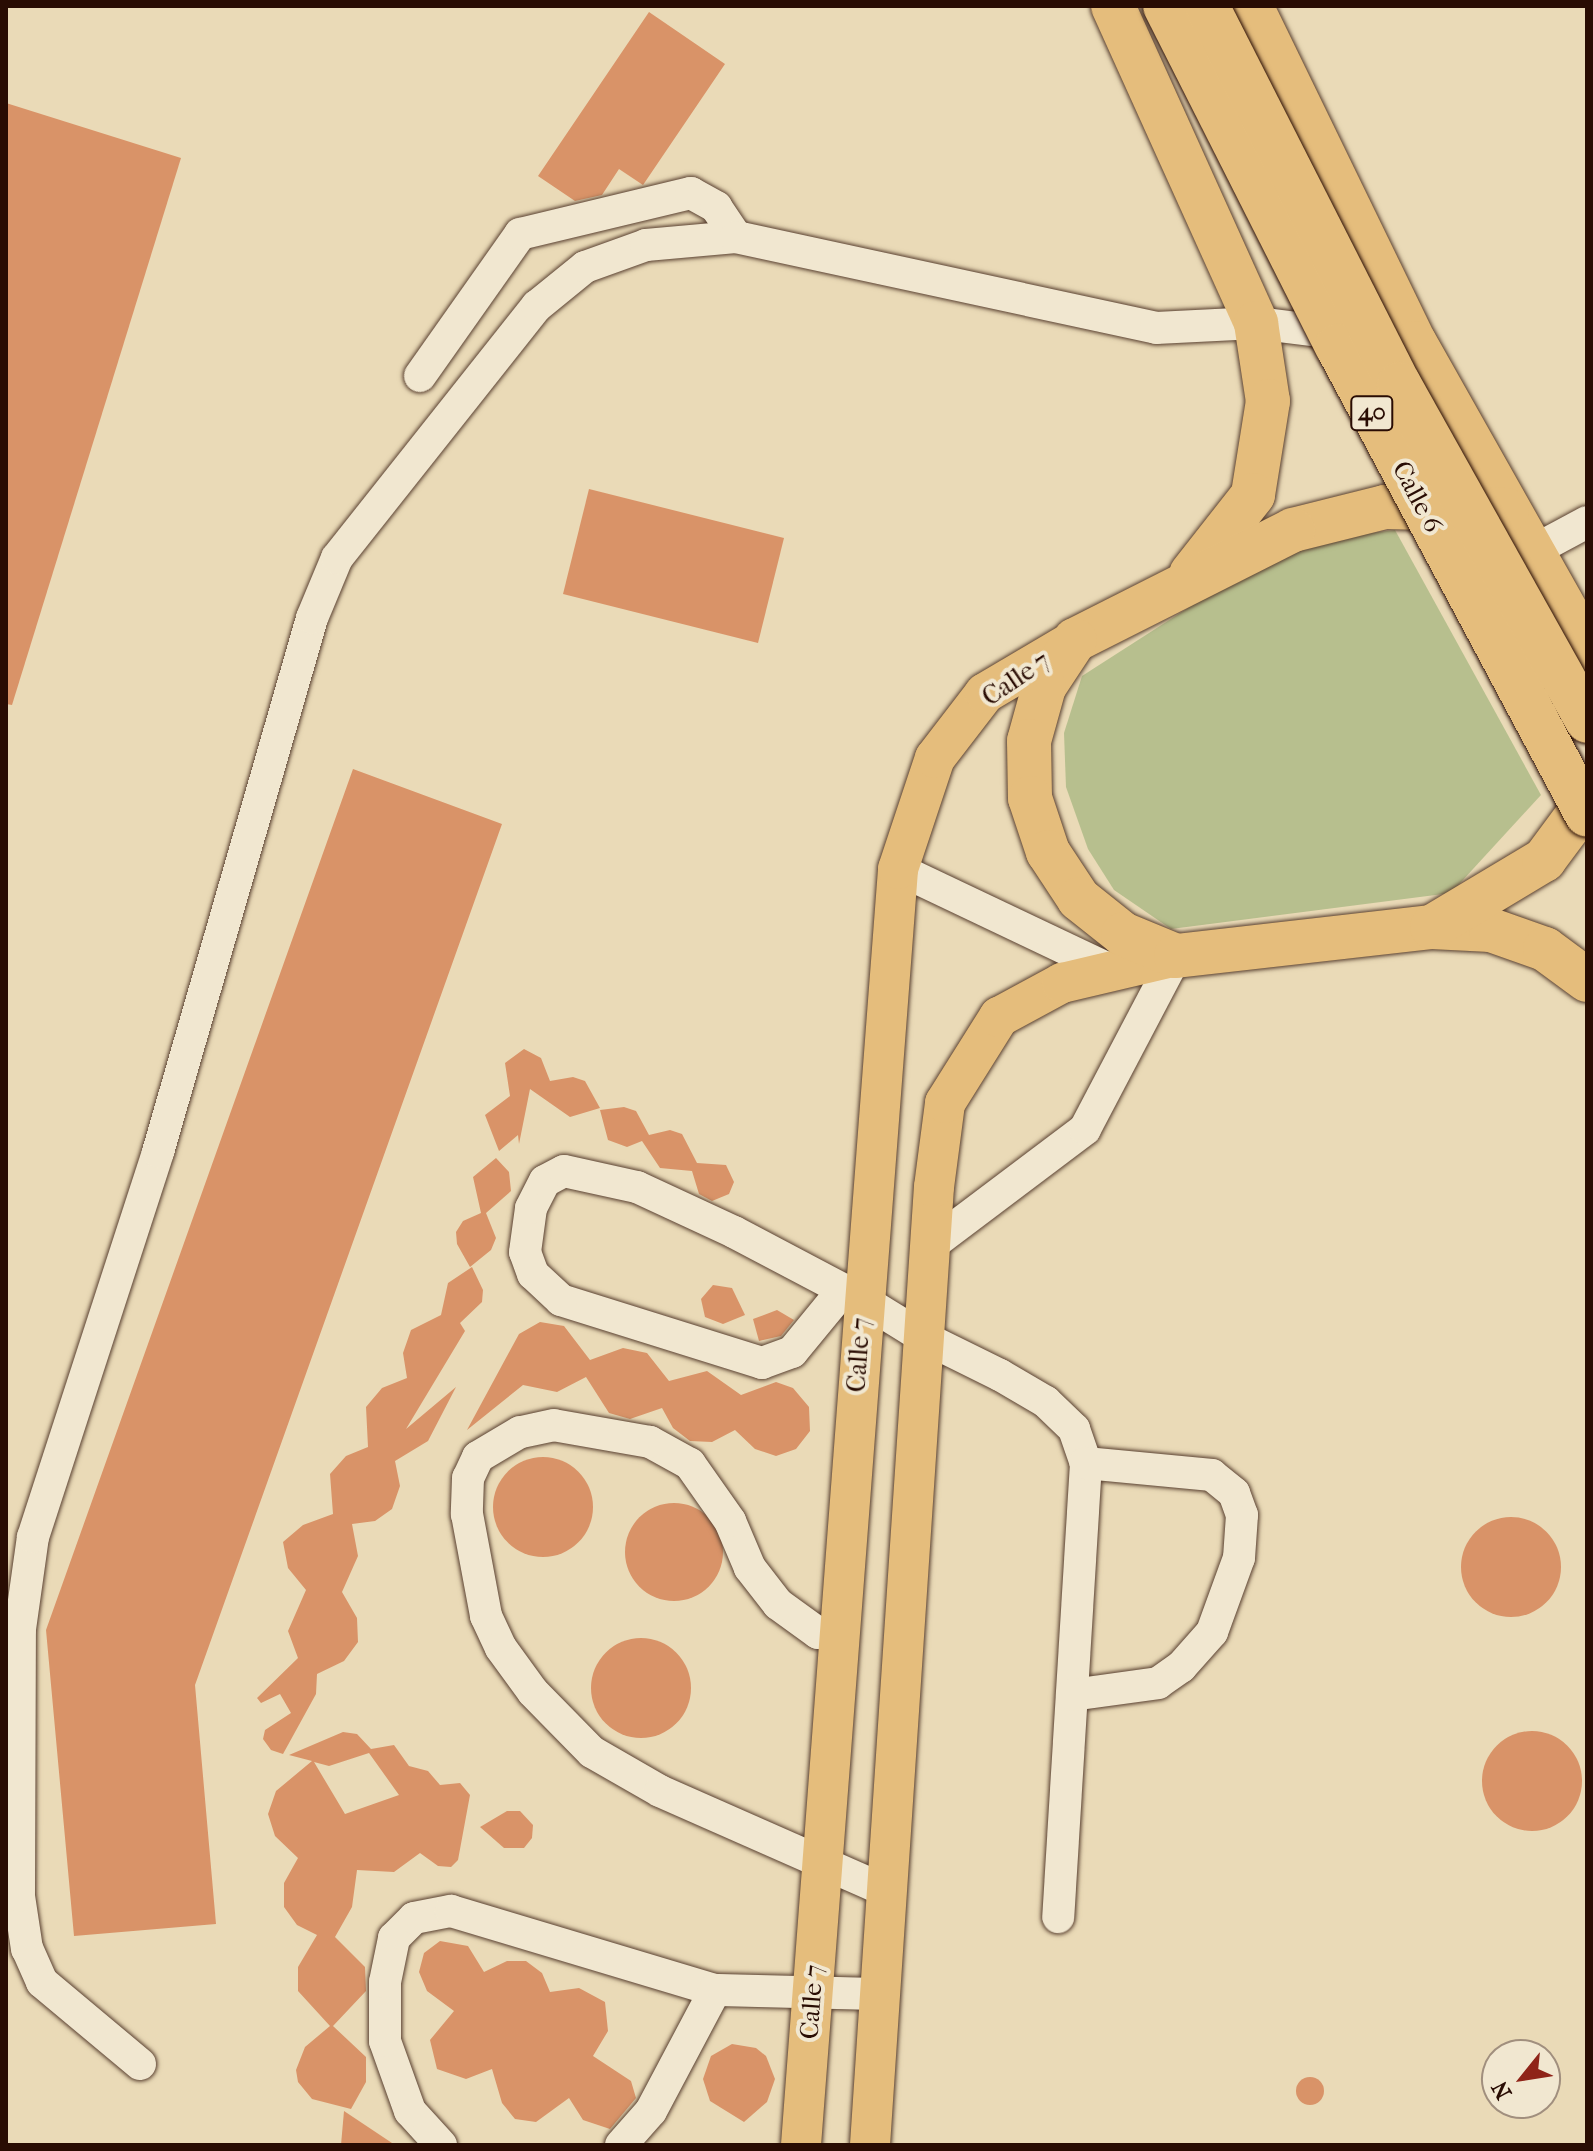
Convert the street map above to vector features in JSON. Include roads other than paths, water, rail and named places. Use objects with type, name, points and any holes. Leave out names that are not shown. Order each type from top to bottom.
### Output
[{"type":"highway","points":[[1113,6],[1256,323],[1268,401],[1253,495],[1187,580]]},
{"type":"highway","name":"Calle 6","points":[[1165,6],[1337,346],[1587,815]]},
{"type":"highway","name":"Calle 6","points":[[1207,6],[1399,384],[1587,721]]},
{"type":"highway","points":[[1251,6],[1415,343],[1587,648]]},
{"type":"highway","points":[[1507,510],[1385,507],[1293,530],[1187,580],[1075,640],[1044,687],[1029,741],[1034,811],[1048,852],[1079,899],[1123,934],[1176,956],[1432,927],[1491,930],[1545,949],[1587,980]]},
{"type":"highway","points":[[1432,927],[1544,860],[1587,802]]},
{"type":"main road","name":"Calle 7","points":[[801,2145],[839,1633],[853,1295],[898,869],[935,758],[977,703],[985,693],[1075,640]]},
{"type":"main road","points":[[870,2145],[923,1337],[945,1103],[999,1017],[1062,983],[1176,956]]},
{"type":"street","points":[[420,376],[520,234],[691,193],[716,207],[736,237]]},
{"type":"street","points":[[140,2064],[42,1982],[27,1949],[19,1896],[20,1629],[33,1537],[158,1152],[312,618],[337,558],[537,306],[585,267],[646,245],[736,237],[1156,328],[1256,323],[1415,343]]},
{"type":"street","points":[[1533,551],[1587,522]]},
{"type":"street","points":[[898,869],[1113,971]]},
{"type":"street","points":[[930,1246],[1085,1129],[1176,956]]},
{"type":"street","points":[[853,1295],[792,1352],[762,1363],[561,1300],[533,1274],[525,1252],[531,1208],[545,1181],[564,1171],[637,1187],[853,1295],[923,1337],[1046,1402],[1074,1429],[1086,1463],[1058,1917]]},
{"type":"street","points":[[839,1633],[818,1633],[778,1604],[750,1568],[730,1521],[690,1464],[650,1442],[554,1425],[520,1432],[478,1457],[468,1478],[467,1514],[486,1616],[501,1648],[533,1692],[592,1752],[660,1791],[822,1866],[887,1891]]},
{"type":"street","points":[[1072,1695],[1158,1683],[1181,1667],[1212,1632],[1239,1558],[1242,1515],[1234,1493],[1212,1475],[1086,1463]]},
{"type":"street","points":[[441,2145],[410,2111],[385,2041],[385,1982],[394,1938],[414,1918],[451,1911],[715,1990],[880,1994]]},
{"type":"street","points":[[621,2145],[651,2111],[715,1990]]}]
